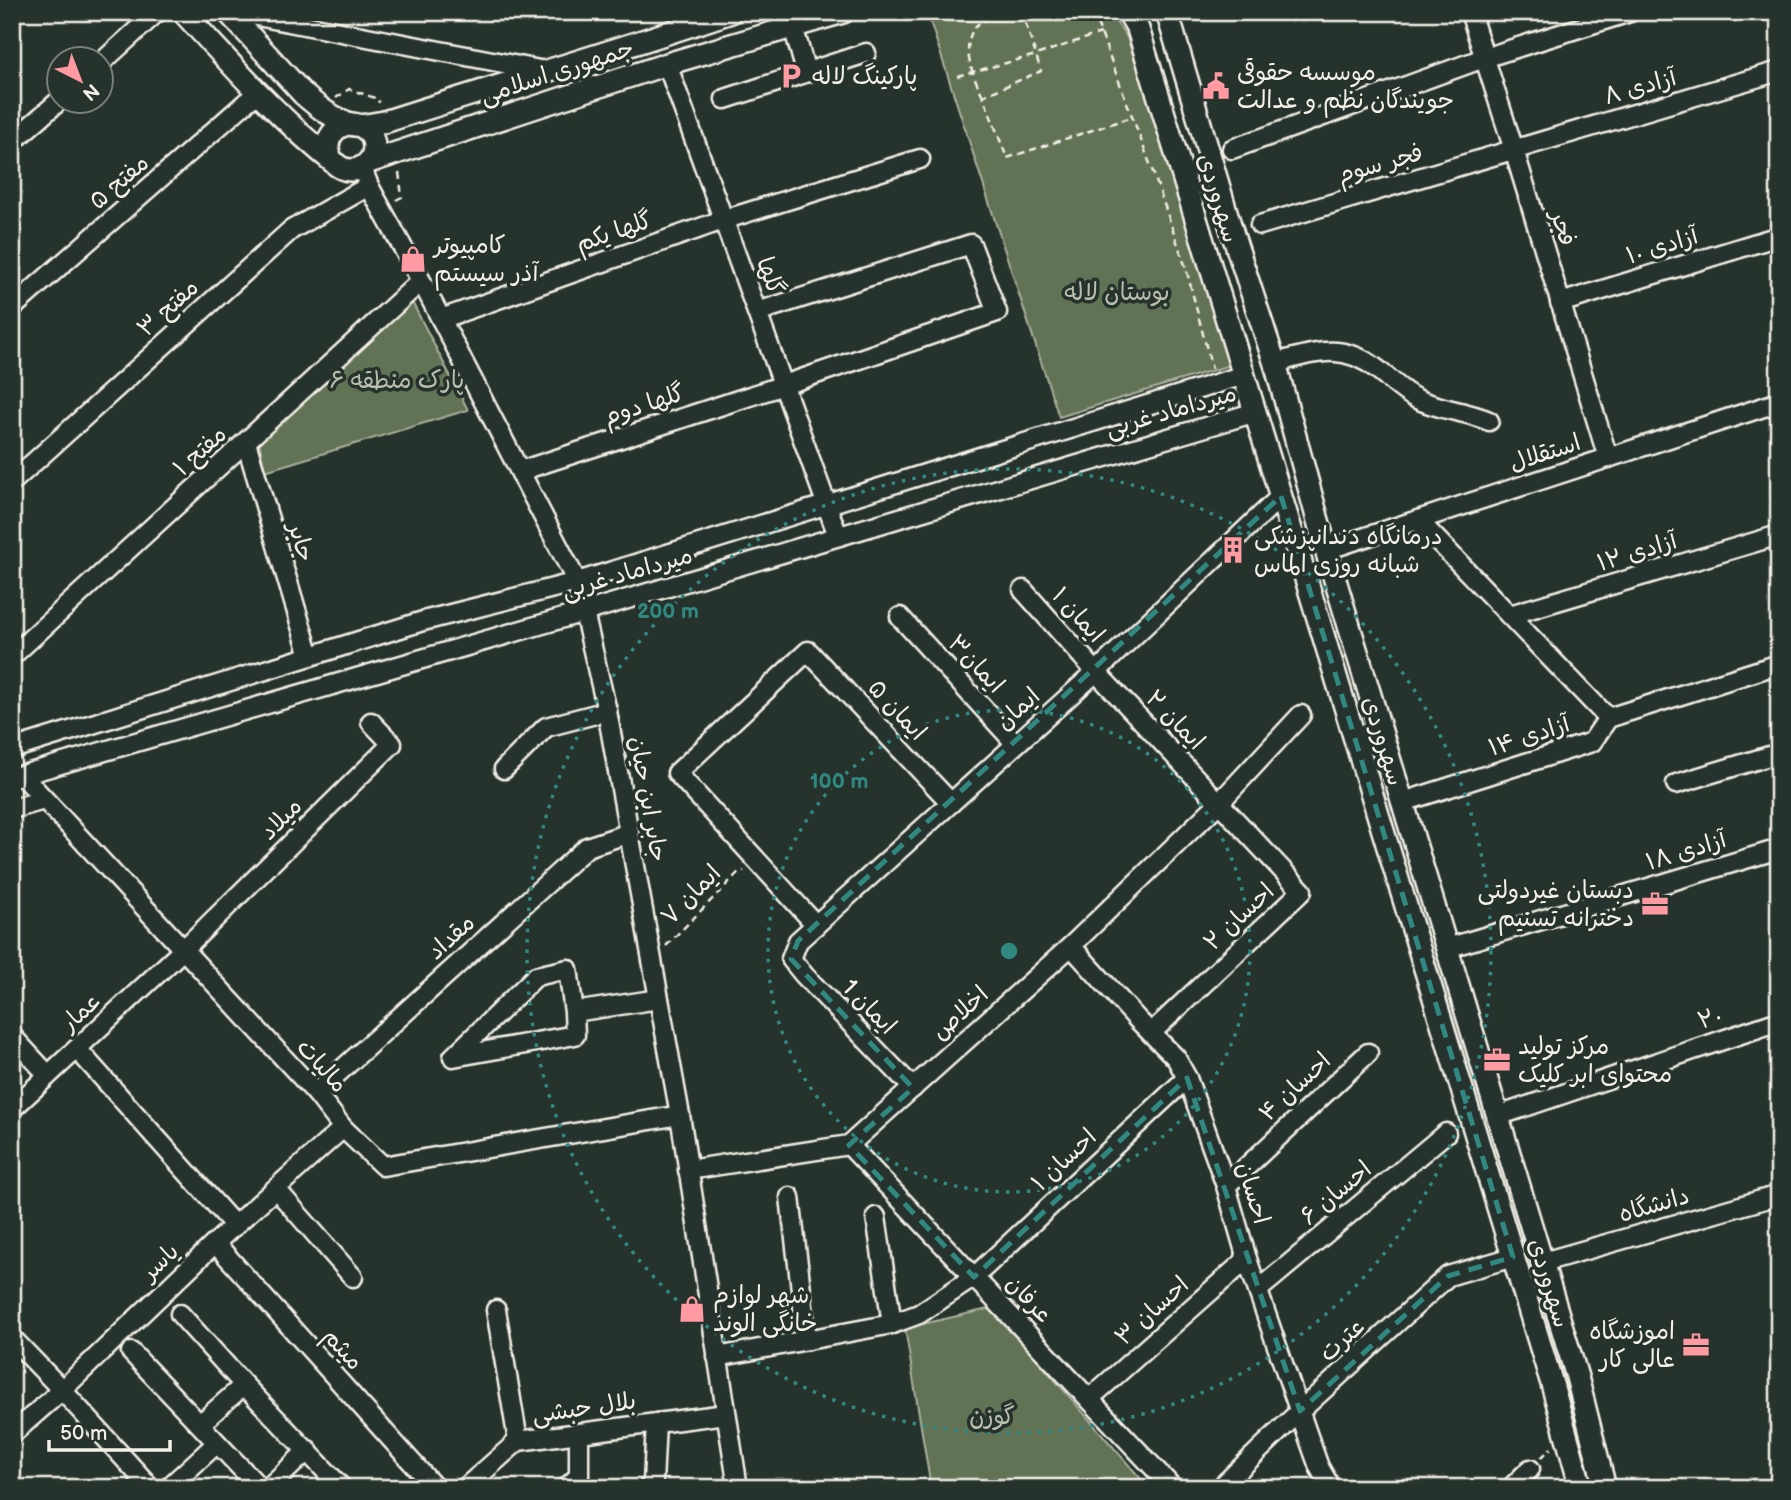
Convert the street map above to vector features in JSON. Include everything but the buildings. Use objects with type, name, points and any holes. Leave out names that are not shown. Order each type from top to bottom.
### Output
[{"type":"main road","points":[[183,12],[298,133],[337,165],[349,170],[367,172],[373,156],[374,142],[366,130],[338,120],[309,99],[228,12]]},
{"type":"main road","name":"جمهوری اسلامی","points":[[357,125],[384,122],[731,12]]},
{"type":"main road","name":"جمهوری اسلامی","points":[[367,172],[667,64],[843,12]]},
{"type":"main road","name":"سهروردی","points":[[1128,12],[1138,29],[1256,412],[1581,1488]]},
{"type":"main road","name":"سهروردی","points":[[1170,13],[1217,180],[1275,363],[1326,550],[1577,1377],[1605,1488]]},
{"type":"main road","points":[[337,165],[329,153],[330,139],[340,128],[357,125]]},
{"type":"main road","points":[[1187,189],[1217,180]]},
{"type":"street","points":[[116,49],[157,12]]},
{"type":"street","points":[[236,12],[545,71]]},
{"type":"street","name":"فجر","points":[[1470,12],[1608,458]]},
{"type":"street","points":[[1232,149],[1485,58],[1630,12]]},
{"type":"street","points":[[793,26],[806,72]]},
{"type":"street","points":[[725,99],[866,53]]},
{"type":"street","name":"گلها","points":[[667,64],[838,536]]},
{"type":"street","name":"آزادی ۸","points":[[1514,150],[1779,71]]},
{"type":"street","name":"مفتح ۵","points":[[12,309],[258,92]]},
{"type":"street","points":[[12,142],[46,112]]},
{"type":"street","name":"فجر سوم","points":[[1260,225],[1514,150]]},
{"type":"street","name":"گلها یکم","points":[[441,319],[723,219],[920,159]]},
{"type":"street","name":"جابر ابن حیان","points":[[367,172],[578,582],[607,711],[680,1115],[738,1488]]},
{"type":"street","name":"مفتح ۳","points":[[12,482],[291,230],[367,172]]},
{"type":"street","name":"آزادی ۱۰","points":[[1560,303],[1779,236]]},
{"type":"street","name":"گلها دوم","points":[[520,471],[998,312],[971,244],[757,312]]},
{"type":"street","name":"مفتح ۱","points":[[12,656],[421,281]]},
{"type":"street","points":[[1275,363],[1329,350],[1345,352],[1367,361],[1413,397],[1431,405],[1489,421]]},
{"type":"street","name":"میرداماد غربی","points":[[12,749],[423,621],[578,582],[1244,375]]},
{"type":"street","name":"استقلال","points":[[1326,550],[1779,402]]},
{"type":"street","name":"میرداماد غربی","points":[[17,777],[1256,412]]},
{"type":"street","name":"جابر","points":[[246,442],[310,656]]},
{"type":"street","name":"ایمان","points":[[791,959],[798,942],[1096,672],[1281,496]]},
{"type":"street","points":[[1418,520],[1608,718],[1779,664]]},
{"type":"street","name":"آزادی ۱۲","points":[[1510,615],[1779,535]]},
{"type":"street","name":"ایمان ۱","points":[[1023,590],[1096,672]]},
{"type":"street","name":"ایمان۳","points":[[900,617],[1016,744]]},
{"type":"street","name":"ایمان ۵","points":[[760,865],[677,773],[808,651],[951,803]]},
{"type":"street","name":"ایمان ۲","points":[[1096,672],[1220,802]]},
{"type":"street","points":[[504,769],[546,727],[607,711]]},
{"type":"street","name":"اخلاص","points":[[849,1145],[1071,946],[1220,802],[1301,715]]},
{"type":"street","name":"آزادی ۱۴","points":[[1403,802],[1592,742],[1608,718]]},
{"type":"street","name":"میلاد","points":[[183,950],[392,744],[371,722]]},
{"type":"street","points":[[1676,784],[1779,753]]},
{"type":"street","name":"مالیات","points":[[17,777],[44,800],[316,1093],[343,1128],[383,1166],[680,1115]]},
{"type":"street","points":[[12,809],[44,800]]},
{"type":"street","name":"احسان ۲","points":[[1151,1033],[1302,891],[1220,802]]},
{"type":"street","name":"مقداد","points":[[316,1093],[587,847],[629,834]]},
{"type":"street","name":"آزادی ۱۸","points":[[1447,948],[1779,849]]},
{"type":"street","points":[[760,865],[816,925]]},
{"type":"street","name":"احسان","points":[[1071,946],[1175,1058],[1187,1079],[1226,1186],[1247,1259],[1319,1467],[1331,1488]]},
{"type":"street","name":"عمار","points":[[12,1110],[183,950]]},
{"type":"street","name":"ایمان 1","points":[[791,959],[913,1088]]},
{"type":"street","points":[[568,969],[574,1012],[575,1035],[453,1057],[536,976],[568,969]]},
{"type":"street","points":[[574,1012],[659,999]]},
{"type":"street","name":"۲۰","points":[[1498,1115],[1779,1021]]},
{"type":"street","points":[[12,1036],[48,1075]]},
{"type":"street","points":[[77,1049],[235,1226]]},
{"type":"street","name":"احسان ۴","points":[[1226,1186],[1367,1053]]},
{"type":"street","name":"احسان ۱","points":[[717,1357],[892,1324],[919,1314],[974,1276],[1187,1079]]},
{"type":"street","name":"یاسر","points":[[12,1434],[62,1390],[215,1243],[343,1128]]},
{"type":"street","name":"احسان ۶","points":[[1258,1290],[1446,1133]]},
{"type":"street","points":[[688,1170],[849,1145]]},
{"type":"street","name":"عرفان","points":[[849,1145],[1173,1488]]},
{"type":"street","points":[[276,1189],[353,1277]]},
{"type":"street","name":"دانشگاه","points":[[1543,1262],[1779,1195]]},
{"type":"street","points":[[790,1197],[807,1340]]},
{"type":"street","points":[[876,1217],[892,1324]]},
{"type":"street","name":"میثم","points":[[215,1243],[435,1488]]},
{"type":"street","name":"عترت","points":[[1220,1488],[1448,1276],[1513,1257]]},
{"type":"street","name":"احسان ۳","points":[[1089,1399],[1247,1259]]},
{"type":"street","points":[[496,1310],[518,1441]]},
{"type":"street","points":[[180,1314],[342,1488]]},
{"type":"street","points":[[12,1338],[62,1390],[141,1484]]},
{"type":"street","points":[[131,1352],[260,1488]]},
{"type":"street","points":[[200,1424],[244,1385]]},
{"type":"street","name":"بلال حبشی","points":[[465,1488],[518,1441],[726,1414]]},
{"type":"street","points":[[648,1488],[653,1483],[656,1423]]},
{"type":"street","points":[[566,1488],[579,1476],[579,1433]]},
{"type":"street","points":[[168,1488],[217,1443]]},
{"type":"street","points":[[268,1488],[308,1450]]},
{"type":"street","points":[[1511,1488],[1530,1469]]},
{"type":"path","points":[[997,12],[976,25],[968,41],[971,72],[1007,158],[1132,117]]},
{"type":"path","points":[[983,96],[1041,71],[1022,12]]},
{"type":"path","points":[[1093,12],[1186,268],[1214,376]]},
{"type":"path","points":[[957,76],[1035,55],[1101,33]]},
{"type":"path","name":"ایمان ۷","points":[[652,959],[738,873],[760,865]]},
{"type":"path","points":[[1530,1469],[1566,1434]]},
{"type":"highlighted area","points":[[1281,496],[1513,1257],[1448,1276],[1300,1411],[1187,1078],[974,1277],[849,1145],[913,1088],[791,959],[798,941]]},
{"type":"green space","name":"بوستان لاله","points":[[927,12],[1108,12],[1126,35],[1240,362],[1059,417]]},
{"type":"green space","name":"پارک منطقه ۶","points":[[411,300],[468,410],[265,471],[259,442]]},
{"type":"green space","name":"گوزن","points":[[992,1308],[1149,1488],[931,1488],[905,1328]]},
{"type":"place","name":"پارکینگ لاله","points":[[791,76]]},
{"type":"place","name":"موسسه حقوقی جویندگان نظم و عدالت","points":[[1216,86]]},
{"type":"place","name":"کامپیوتر آذر سیستم","points":[[413,259]]},
{"type":"place","name":"درمانگاه دندان‍‍پزشکی شبانه روزی الماس","points":[[1233,550]]},
{"type":"place","name":"دبستان غیردولتی دخترانه تسنیم","points":[[1655,904]]},
{"type":"place","name":"مرکز تولید محتوای ابر کلیک","points":[[1497,1060]]},
{"type":"place","name":"شهر لوازم خانگی الوند","points":[[692,1309]]},
{"type":"place","name":"اموزشگاه عالی کار","points":[[1696,1345]]}]
